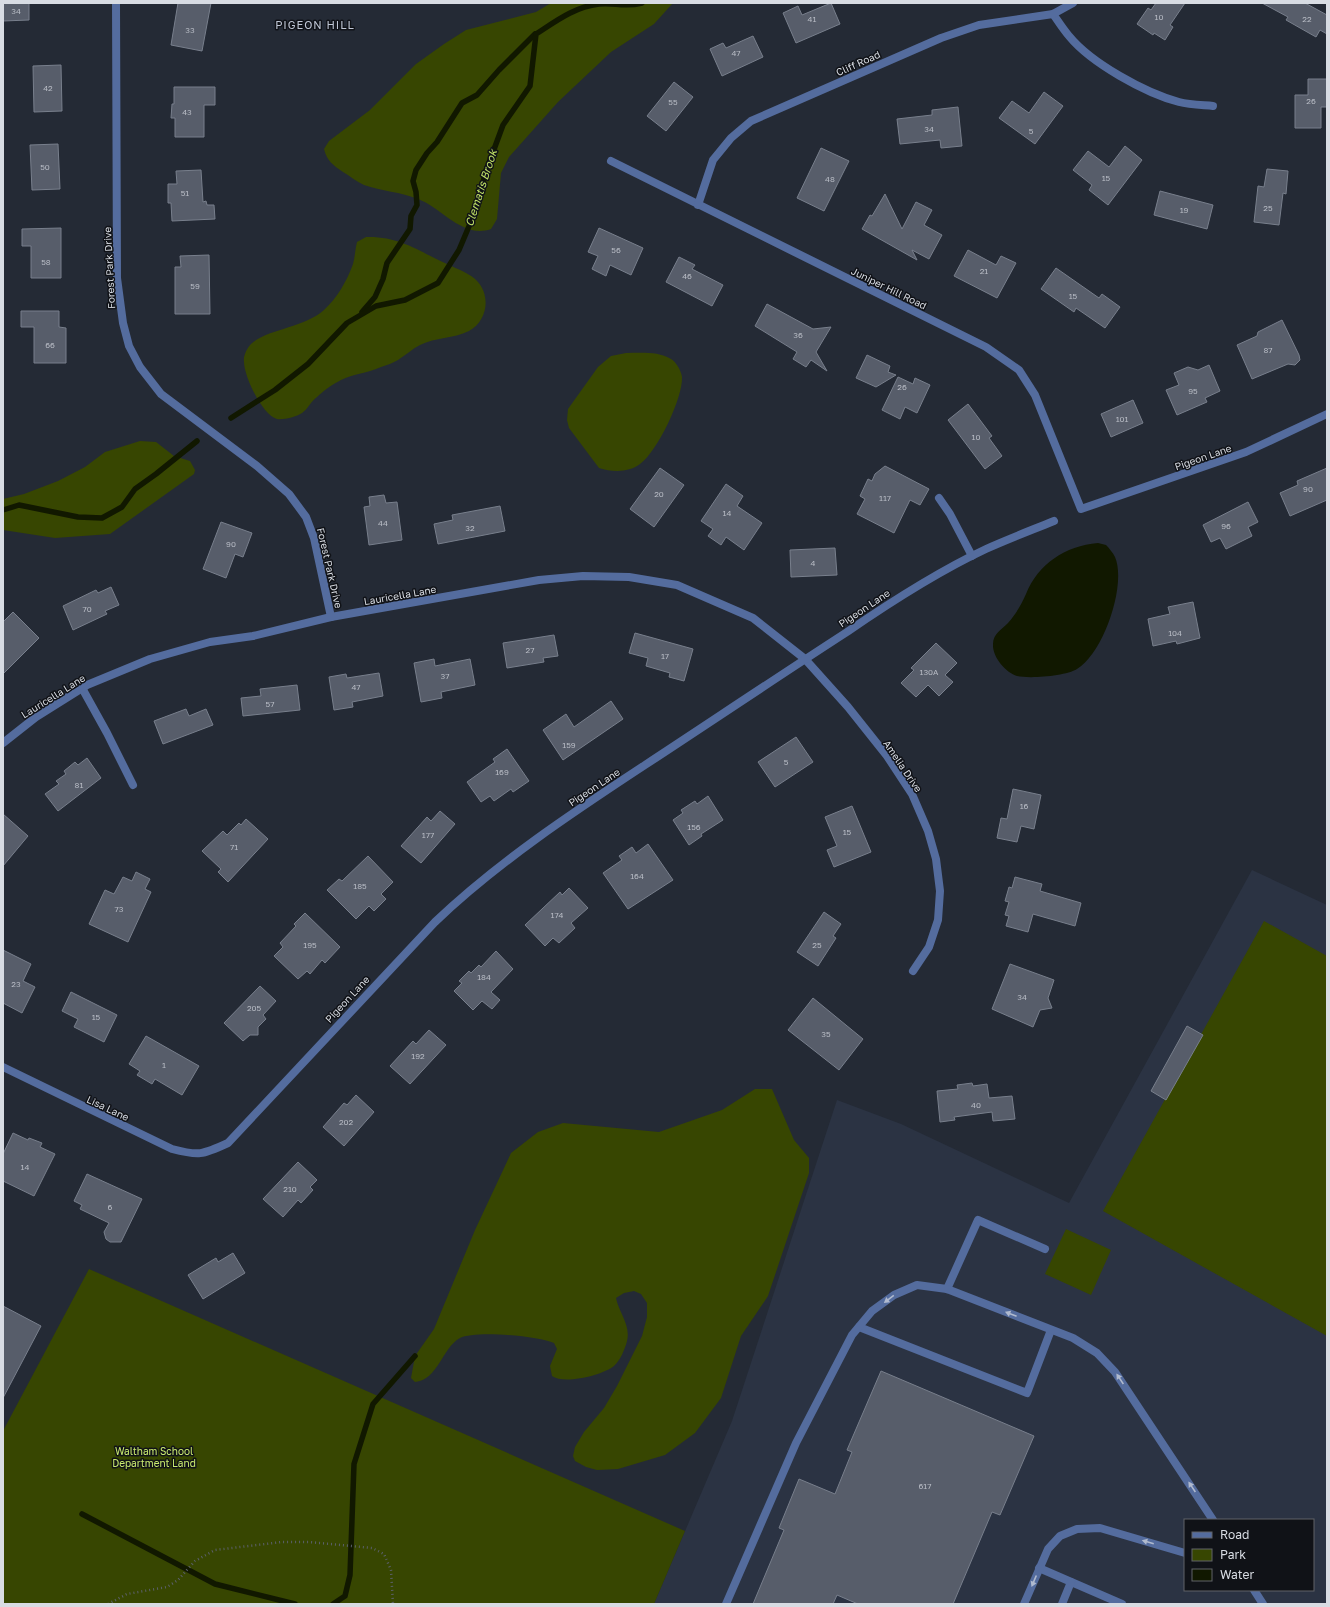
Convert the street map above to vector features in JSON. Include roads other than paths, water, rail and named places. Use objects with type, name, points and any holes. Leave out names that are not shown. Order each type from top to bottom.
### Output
[{"type":"street","name":"Forest Park Drive","points":[[116,3],[118,278],[122,323],[129,346],[140,367],[161,394],[257,466],[289,494],[306,517],[314,538],[331,617]]},
{"type":"street","name":"Cliff Road","points":[[698,205],[713,160],[731,138],[751,121],[941,38],[980,24],[1053,14],[1073,3]]},
{"type":"street","points":[[1053,14],[1069,36],[1087,54],[1112,71],[1156,95],[1180,102],[1213,106]]},
{"type":"street","name":"Juniper Hill Road","points":[[611,161],[986,347],[1019,370],[1035,395],[1081,509]]},
{"type":"street","name":"Pigeon Lane","points":[[1081,509],[1246,452],[1327,414]]},
{"type":"street","points":[[939,498],[950,514],[972,556]]},
{"type":"street","name":"Pigeon Lane","points":[[208,1152],[228,1143],[371,988],[463,895],[582,807],[890,602],[972,556],[1054,521]]},
{"type":"street","name":"Lauricella Lane","points":[[3,744],[36,717],[82,688],[150,659],[210,642],[253,636],[331,617],[539,580],[583,576],[629,577],[677,585],[753,618],[805,659]]},
{"type":"street","name":"Amelia Drive","points":[[805,659],[848,707],[887,756],[912,794],[928,831],[936,859],[940,891],[938,920],[929,947],[913,970]]},
{"type":"street","points":[[82,688],[133,785]]},
{"type":"street","name":"Lisa Lane","points":[[3,1067],[172,1149],[195,1154],[208,1152]]},
{"type":"street","points":[[947,1289],[978,1220],[1045,1249]]},
{"type":"street","points":[[726,1604],[796,1443],[852,1335],[872,1311],[894,1295],[918,1286],[947,1289],[1073,1338],[1097,1353],[1115,1372],[1212,1519]]},
{"type":"street","points":[[859,1326],[1027,1393],[1051,1330]]},
{"type":"street","points":[[1024,1604],[1048,1549],[1060,1536],[1077,1529],[1100,1528],[1184,1553]]},
{"type":"street","points":[[1039,1568],[1122,1604]]},
{"type":"street","points":[[1062,1604],[1071,1582]]},
{"type":"street","points":[[1255,1591],[1263,1604]]},
{"type":"water","points":[[1098,543],[1106,545],[1115,557],[1118,569],[1118,584],[1110,618],[1096,649],[1087,661],[1077,669],[1065,673],[1048,676],[1023,677],[1008,672],[997,659],[993,649],[993,640],[1016,613],[1031,583],[1045,565],[1054,558],[1075,548]]},
{"type":"waterway","name":"Clematis Brook","points":[[231,418],[275,390],[308,364],[347,323],[376,306],[405,300],[438,283],[459,250],[475,212],[486,171],[503,125],[530,86],[536,34],[566,15],[581,8],[599,4],[630,5],[642,3]]},
{"type":"waterway","name":"Clematis Brook","points":[[362,312],[375,297],[383,279],[387,263],[410,229],[411,216],[417,205],[413,181],[416,170],[427,153],[437,142],[462,103],[477,95],[499,70],[535,34]]},
{"type":"waterway","name":"Clematis Brook","points":[[3,510],[19,505],[78,517],[102,518],[122,507],[135,489],[197,441]]},
{"type":"waterway","points":[[333,1604],[345,1596],[350,1575],[354,1464],[373,1404],[415,1356]]},
{"type":"waterway","points":[[82,1514],[215,1584],[295,1604]]},
{"type":"district","name":"PIGEON HILL","points":[[315,25]]},
{"type":"park label","name":"Waltham School Department Land","points":[[154,1456]]}]
